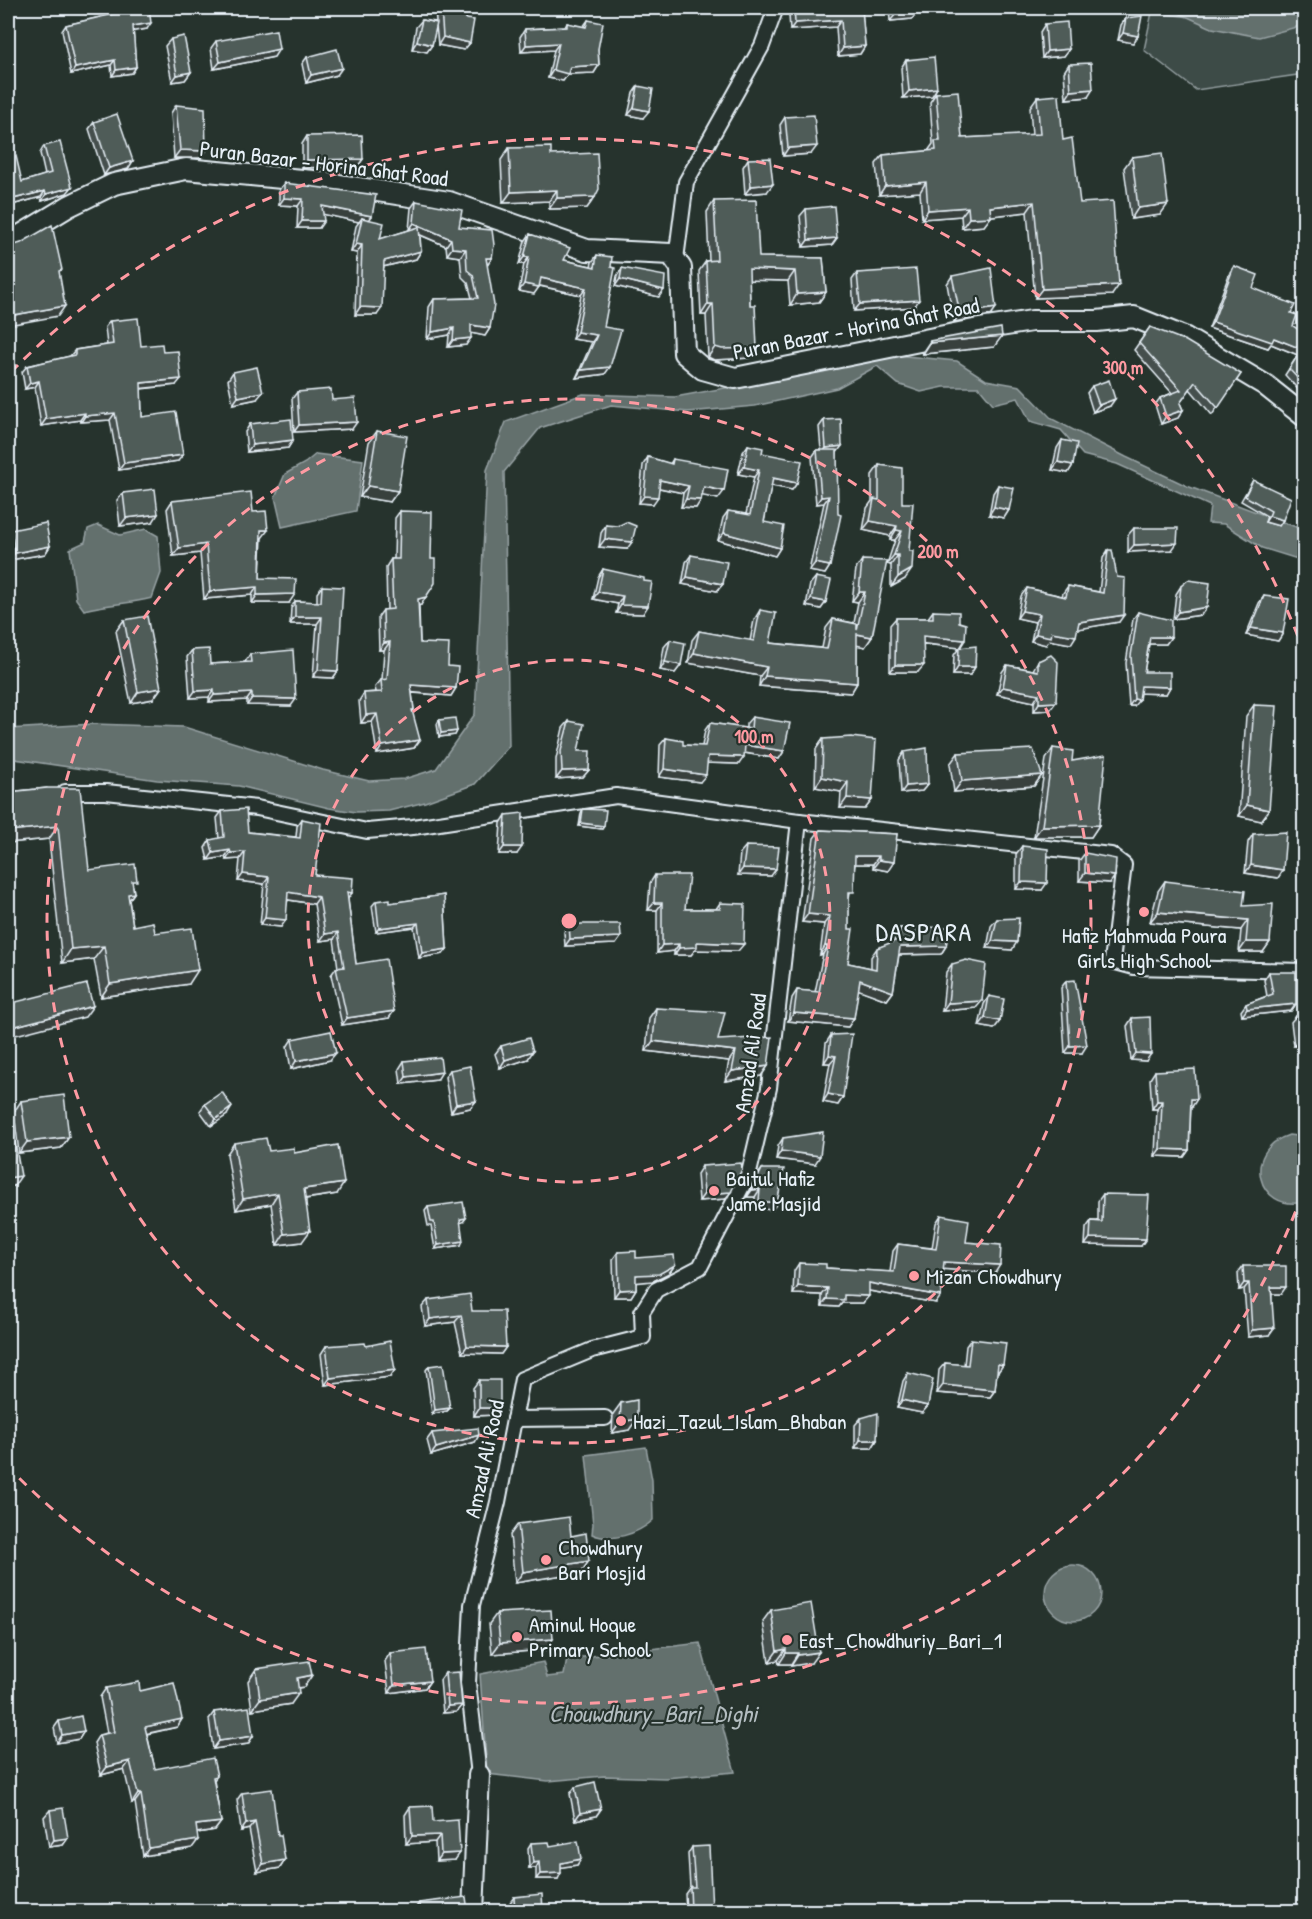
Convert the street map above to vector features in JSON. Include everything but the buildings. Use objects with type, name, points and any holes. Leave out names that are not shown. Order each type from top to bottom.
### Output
[{"type":"main road","name":"Puran Bazar - Horina Ghat Road","points":[[8,243],[69,206],[114,184],[186,169],[313,181],[449,202],[587,250],[663,252],[676,260],[681,268],[684,353],[703,369],[735,378],[974,330],[1032,321],[1097,321],[1134,316],[1186,338],[1265,385],[1305,416]]},
{"type":"main road","points":[[473,1911],[480,1775]]},
{"type":"street","points":[[676,260],[686,182],[762,46],[776,8]]},
{"type":"street","points":[[50,792],[106,792],[257,808],[367,831],[413,827],[616,796],[799,821],[1111,855],[1124,865],[1112,961],[1134,967],[1305,971]]},
{"type":"street","name":"Amzad Ali Road","points":[[480,1775],[468,1683],[472,1605],[498,1502],[522,1379],[592,1350],[643,1337],[642,1312],[656,1290],[700,1267],[749,1173],[769,1088],[799,821]]},
{"type":"street","points":[[514,1419],[605,1418]]},
{"type":"shaded area","points":[[1152,12],[1205,19],[1304,20],[1304,74],[1196,90],[1144,50]]},
{"type":"water","points":[[1168,8],[1304,8],[1304,25],[1259,37],[1212,28]]},
{"type":"water","points":[[874,353],[957,361],[986,380],[1020,386],[1052,419],[1126,457],[1187,486],[1304,530],[1304,561],[1262,548],[1224,524],[1208,523],[1210,506],[1117,464],[1083,455],[1061,430],[1030,421],[1018,398],[993,404],[979,387],[944,387],[921,392],[898,384],[877,366],[837,388],[755,406],[688,412],[611,405],[540,428],[504,472],[509,746],[475,784],[425,802],[389,811],[356,812],[329,808],[239,786],[157,780],[8,758],[8,729],[94,724],[184,727],[323,770],[369,781],[404,779],[436,769],[475,714],[487,470],[506,422],[583,394],[675,397],[758,382]]},
{"type":"water","points":[[316,454],[363,460],[356,511],[282,527],[275,497],[285,474]]},
{"type":"water","points":[[98,525],[120,535],[146,529],[158,536],[161,573],[152,598],[84,610],[76,599],[70,549],[85,542],[88,529]]},
{"type":"water","points":[[1289,1135],[1304,1137],[1304,1202],[1288,1203],[1275,1198],[1266,1190],[1261,1178],[1260,1166],[1264,1153],[1274,1143]]},
{"type":"water","points":[[646,1447],[652,1480],[653,1520],[624,1536],[607,1538],[592,1534],[586,1455]]},
{"type":"water","points":[[1067,1565],[1079,1565],[1093,1573],[1101,1587],[1099,1604],[1093,1613],[1079,1621],[1067,1621],[1050,1609],[1045,1599],[1045,1587],[1057,1570]]},
{"type":"water","name":"Chouwdhury_Bari_Dighi","points":[[700,1643],[735,1772],[665,1778],[604,1776],[548,1781],[487,1774],[480,1674],[543,1662],[547,1677],[564,1675],[567,1659]]},
{"type":"place","name":"Hafiz Mahmuda Poura Girls High School","points":[[1144,912]]},
{"type":"place","name":"Baitul Hafiz Jame Masjid","points":[[714,1191]]},
{"type":"place","name":"Mizan Chowdhury","points":[[914,1276]]},
{"type":"place","name":"Hazi_Tazul_Islam_Bhaban","points":[[621,1421]]},
{"type":"place","name":"Chowdhury Bari Mosjid","points":[[546,1560]]},
{"type":"place","name":"Aminul Hoque Primary School","points":[[517,1637]]},
{"type":"place","name":"East_Chowdhuriy_Bari_1","points":[[787,1640]]},
{"type":"district","name":"DASPARA","points":[[924,931]]}]
